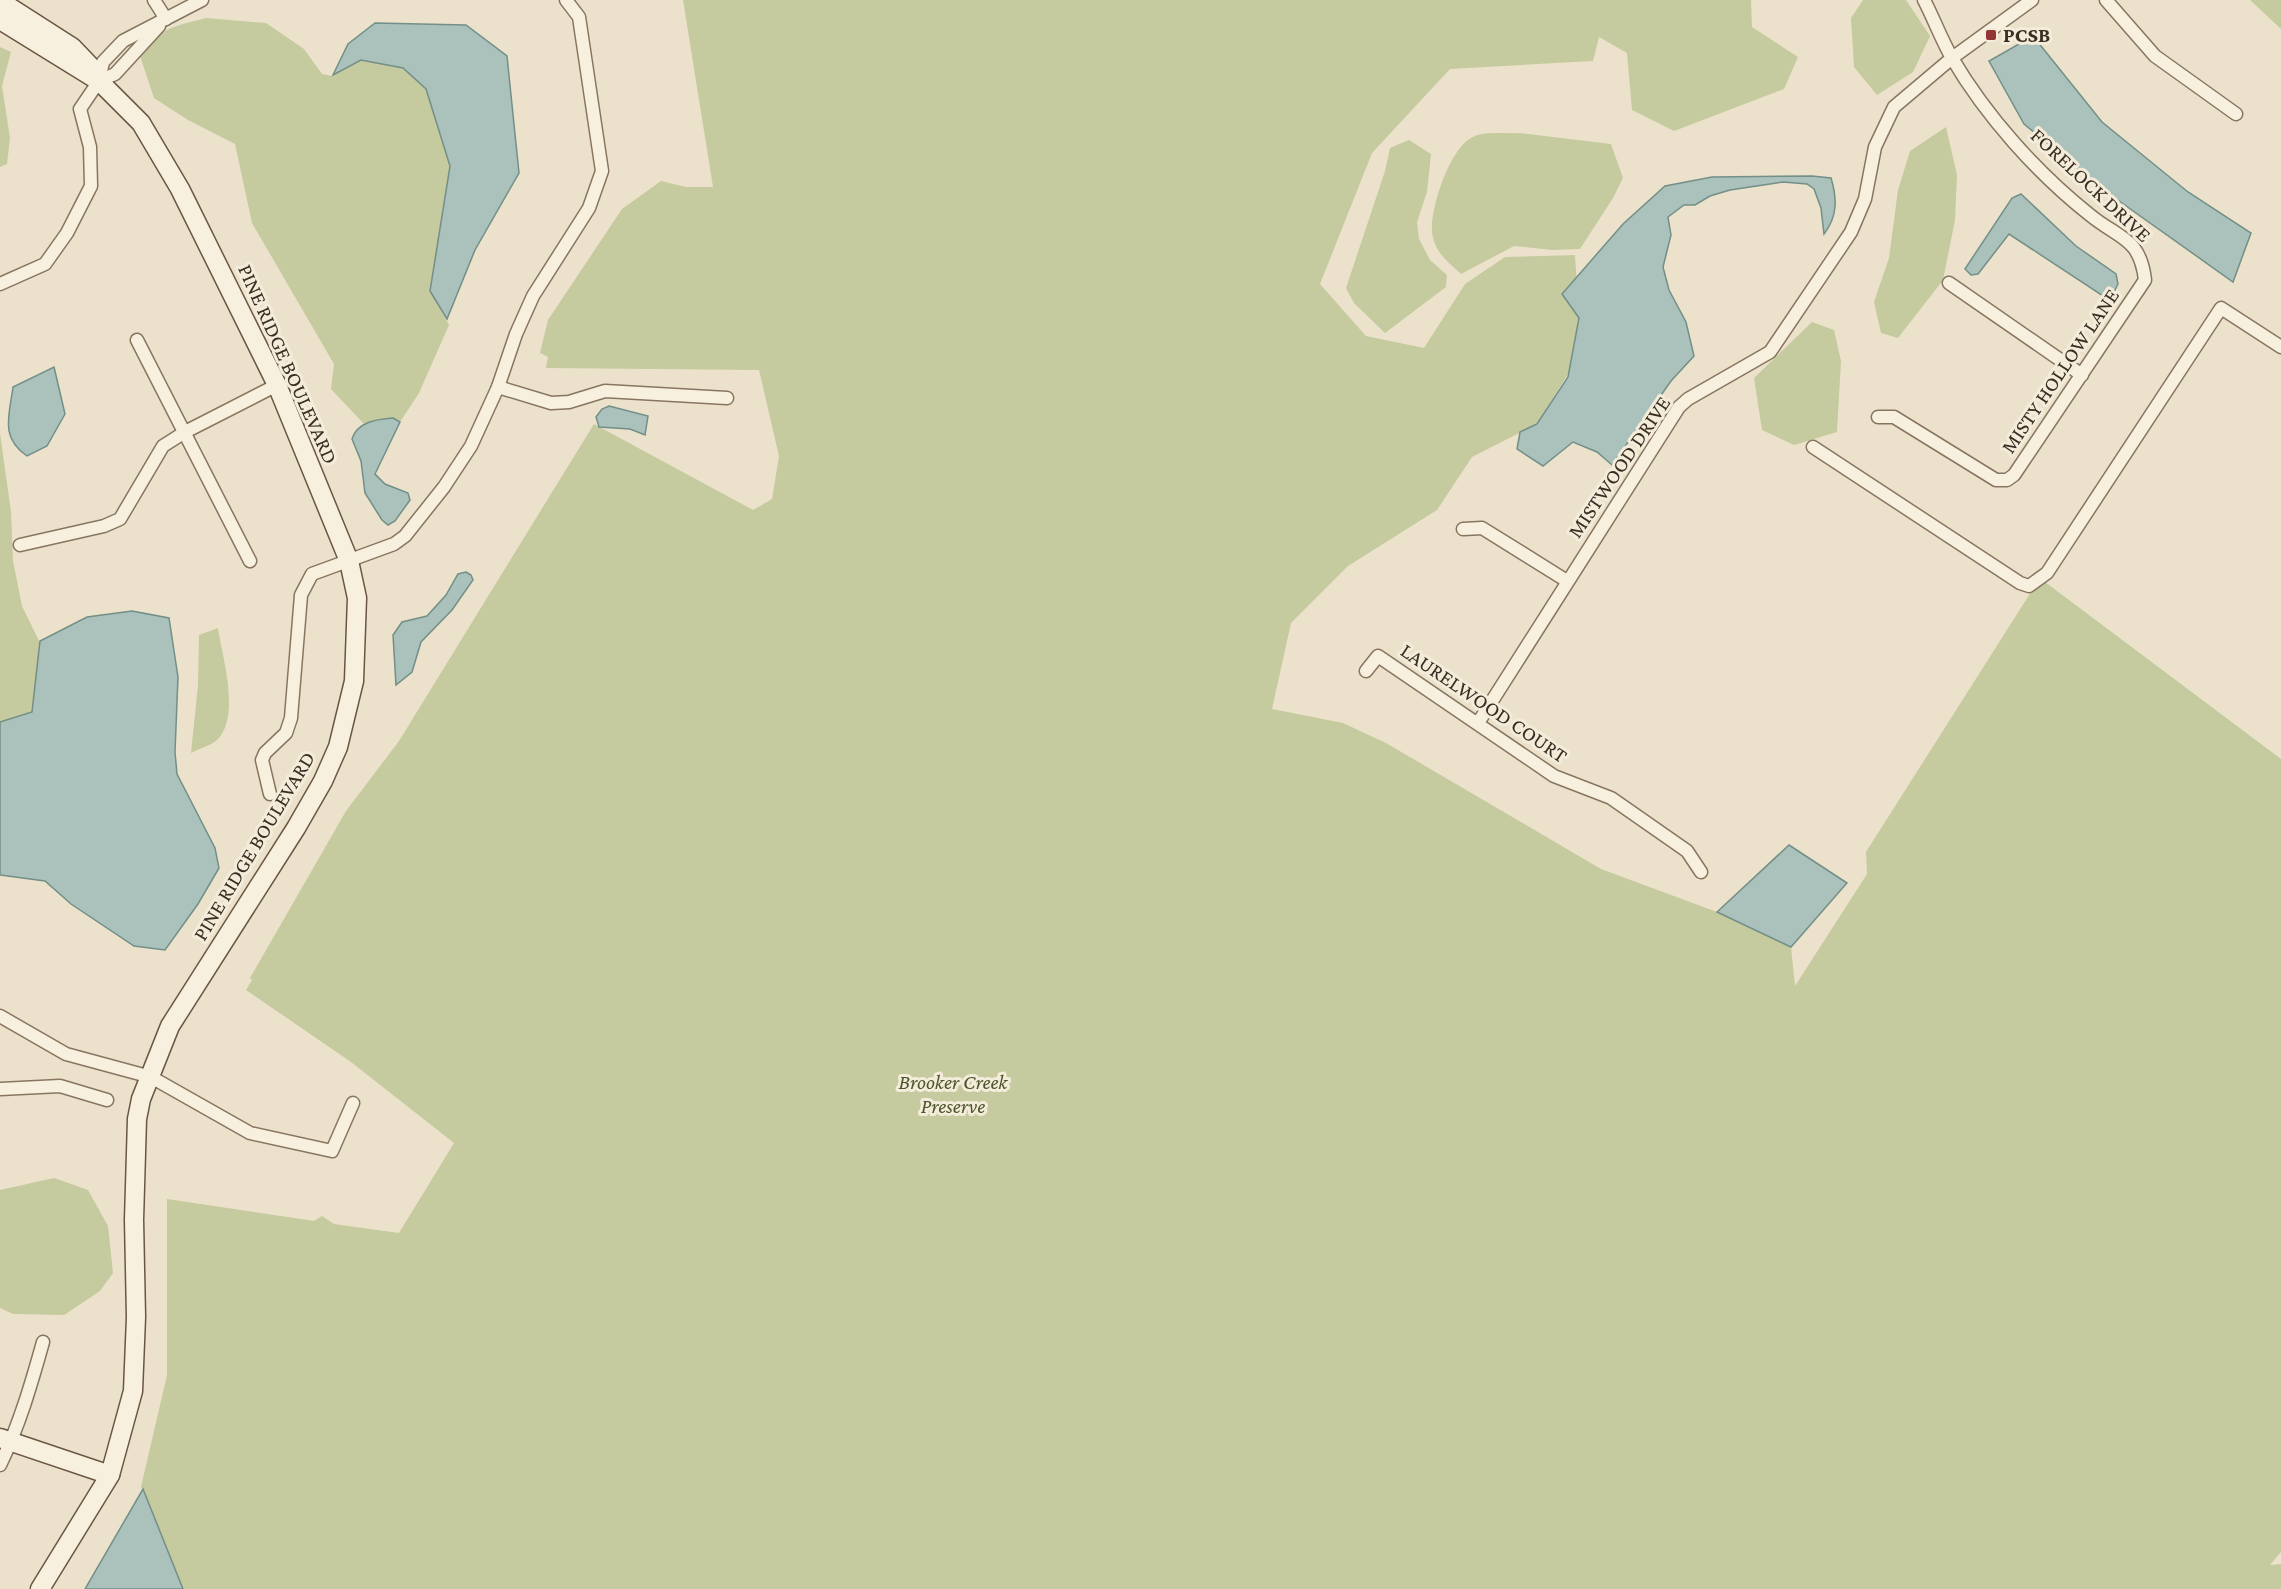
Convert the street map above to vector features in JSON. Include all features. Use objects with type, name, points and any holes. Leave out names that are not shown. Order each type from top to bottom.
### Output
[{"type":"street","points":[[154,0],[166,19]]},
{"type":"street","points":[[0,284],[45,264],[67,233],[91,186],[90,147],[80,109],[99,81],[103,62],[123,40],[202,0]]},
{"type":"street","points":[[270,794],[262,760],[265,753],[286,733],[291,718],[301,595],[312,574],[394,544],[405,536],[444,487],[471,446],[498,387],[516,334],[533,296],[589,208],[602,171],[579,17],[566,0]]},
{"type":"street","name":"FORELOCK DRIVE","points":[[1924,0],[1952,58],[2000,126],[2052,182],[2090,215],[2131,242],[2143,260],[2145,280]]},
{"type":"street","name":"MISTWOOD DRIVE","points":[[1478,723],[1679,407],[1688,399],[1770,352],[1851,232],[1865,199],[1875,147],[1894,106],[1952,58],[2032,0]]},
{"type":"street","points":[[2106,0],[2155,56],[2236,114]]},
{"type":"street","name":"PINE RIDGE BOULEVARD","points":[[0,1],[72,48],[90,63],[99,81]]},
{"type":"street","name":"PINE RIDGE BOULEVARD","points":[[0,20],[99,81],[141,123],[180,189],[277,385],[349,561],[357,598],[357,652],[354,681],[338,747],[323,781],[296,828],[170,1026],[141,1100],[137,1119],[134,1220],[136,1317],[133,1391],[110,1474],[40,1589]]},
{"type":"street","name":"MISTY HOLLOW LANE","points":[[1878,417],[1894,417],[1996,480],[2007,480],[2014,475],[2145,280]]},
{"type":"street","points":[[1949,283],[2082,375]]},
{"type":"street","points":[[1813,447],[2020,583],[2029,586],[2047,573],[2221,308],[2281,347]]},
{"type":"street","points":[[137,339],[250,561]]},
{"type":"street","points":[[20,545],[104,526],[120,519],[163,446],[185,432],[277,385]]},
{"type":"street","points":[[498,387],[551,404],[569,402],[605,391],[728,398]]},
{"type":"street","points":[[1463,529],[1482,528],[1567,581]]},
{"type":"street","name":"LAURELWOOD COURT","points":[[1366,671],[1378,656],[1554,776],[1611,798],[1687,851],[1701,872]]},
{"type":"street","points":[[0,1016],[66,1054],[151,1077],[250,1133],[332,1151],[353,1103]]},
{"type":"street","points":[[0,1089],[60,1086],[106,1100]]},
{"type":"street","points":[[0,1465],[4,1440],[20,1422],[43,1342]]},
{"type":"street","points":[[4,1440],[110,1474]]},
{"type":"green space","name":"Brooker Creek Preserve","points":[[683,0],[1751,0],[1752,27],[1798,57],[1784,89],[1674,131],[1632,110],[1627,53],[1599,37],[1593,61],[1450,69],[1372,153],[1320,284],[1366,336],[1424,348],[1465,284],[1505,257],[1575,255],[1581,353],[1537,424],[1472,457],[1437,510],[1348,566],[1291,623],[1272,709],[1343,723],[1386,743],[1601,869],[1717,912],[1791,947],[1795,986],[1867,874],[1866,852],[2031,592],[2045,582],[2281,759],[2281,1552],[2270,1565],[2281,1564],[2281,1589],[183,1589],[141,1487],[167,1375],[167,1199],[314,1221],[322,1216],[334,1224],[399,1233],[454,1143],[351,1062],[246,990],[252,980],[250,978],[346,811],[399,741],[594,424],[753,510],[772,499],[779,456],[759,370],[546,368],[548,357],[540,353],[548,320],[622,209],[661,181],[686,187],[713,187]]},
{"type":"green space","points":[[1863,0],[1906,0],[1930,36],[1913,72],[1877,95],[1854,67],[1851,18]]},
{"type":"green space","points":[[2250,0],[2281,0],[2281,29]]},
{"type":"green space","points":[[206,18],[266,23],[304,49],[322,74],[332,76],[360,59],[403,68],[426,89],[450,166],[430,291],[449,325],[419,393],[400,422],[386,418],[364,424],[331,389],[334,364],[252,223],[235,144],[188,120],[154,98],[140,56],[161,33]]},
{"type":"green space","points":[[0,47],[11,52],[2,86],[10,138],[7,164],[0,167]]},
{"type":"green space","points":[[1946,127],[1957,175],[1955,220],[1943,280],[1898,338],[1881,333],[1874,302],[1889,258],[1898,190],[1910,151]]},
{"type":"green space","points":[[1489,133],[1519,133],[1611,144],[1623,178],[1613,198],[1580,249],[1552,250],[1514,246],[1461,274],[1440,254],[1433,238],[1433,214],[1442,182],[1456,153],[1473,137]]},
{"type":"green space","points":[[1409,140],[1431,154],[1427,192],[1417,222],[1419,239],[1430,260],[1447,275],[1446,287],[1385,333],[1354,303],[1346,288],[1385,171],[1390,148]]},
{"type":"green space","points":[[1812,322],[1834,330],[1841,361],[1837,432],[1794,445],[1762,430],[1754,378]]},
{"type":"green space","points":[[0,433],[11,512],[13,561],[22,606],[40,643],[32,712],[0,722]]},
{"type":"green space","points":[[218,628],[228,687],[228,718],[224,731],[216,741],[191,753],[198,685],[199,635]]},
{"type":"green space","points":[[54,1178],[88,1190],[108,1226],[113,1273],[100,1291],[64,1315],[13,1314],[0,1308],[0,1190]]},
{"type":"water","points":[[375,23],[466,25],[507,56],[519,173],[475,250],[447,319],[430,291],[450,166],[426,89],[403,68],[361,60],[333,75],[348,44]]},
{"type":"water","points":[[2033,36],[2102,122],[2188,192],[2251,233],[2233,282],[2105,191],[2024,124],[1989,61]]},
{"type":"water","points":[[1812,176],[1831,178],[1833,185],[1834,214],[1824,234],[1821,208],[1814,189],[1807,184],[1783,182],[1730,190],[1710,196],[1695,205],[1684,205],[1668,217],[1671,235],[1663,267],[1669,290],[1686,322],[1694,356],[1671,381],[1612,465],[1597,452],[1573,442],[1543,466],[1517,449],[1520,432],[1537,424],[1568,377],[1579,318],[1562,294],[1623,224],[1665,186],[1712,177]]},
{"type":"water","points":[[2021,194],[2076,246],[2116,274],[2118,284],[2113,294],[2103,296],[2009,234],[1978,274],[1971,275],[1965,269],[2012,198]]},
{"type":"water","points":[[54,367],[65,414],[47,446],[27,456],[18,449],[8,426],[13,387]]},
{"type":"water","points":[[609,406],[648,416],[645,435],[630,429],[599,427],[596,417],[602,409]]},
{"type":"water","points":[[393,418],[400,422],[375,474],[385,484],[408,493],[410,500],[395,521],[388,525],[382,520],[365,493],[361,461],[352,439],[363,425]]},
{"type":"water","points":[[466,572],[473,580],[452,610],[421,642],[412,672],[396,685],[393,635],[402,622],[427,616],[446,595],[458,574]]},
{"type":"water","points":[[132,611],[169,618],[178,677],[175,752],[177,774],[215,848],[219,868],[198,904],[165,950],[134,946],[71,904],[45,881],[0,875],[0,722],[32,712],[40,641],[87,617]]},
{"type":"water","points":[[1789,845],[1847,883],[1791,947],[1717,912]]},
{"type":"water","points":[[143,1489],[183,1589],[85,1589]]},
{"type":"place","name":"PCSB","points":[[1991,35]]}]
